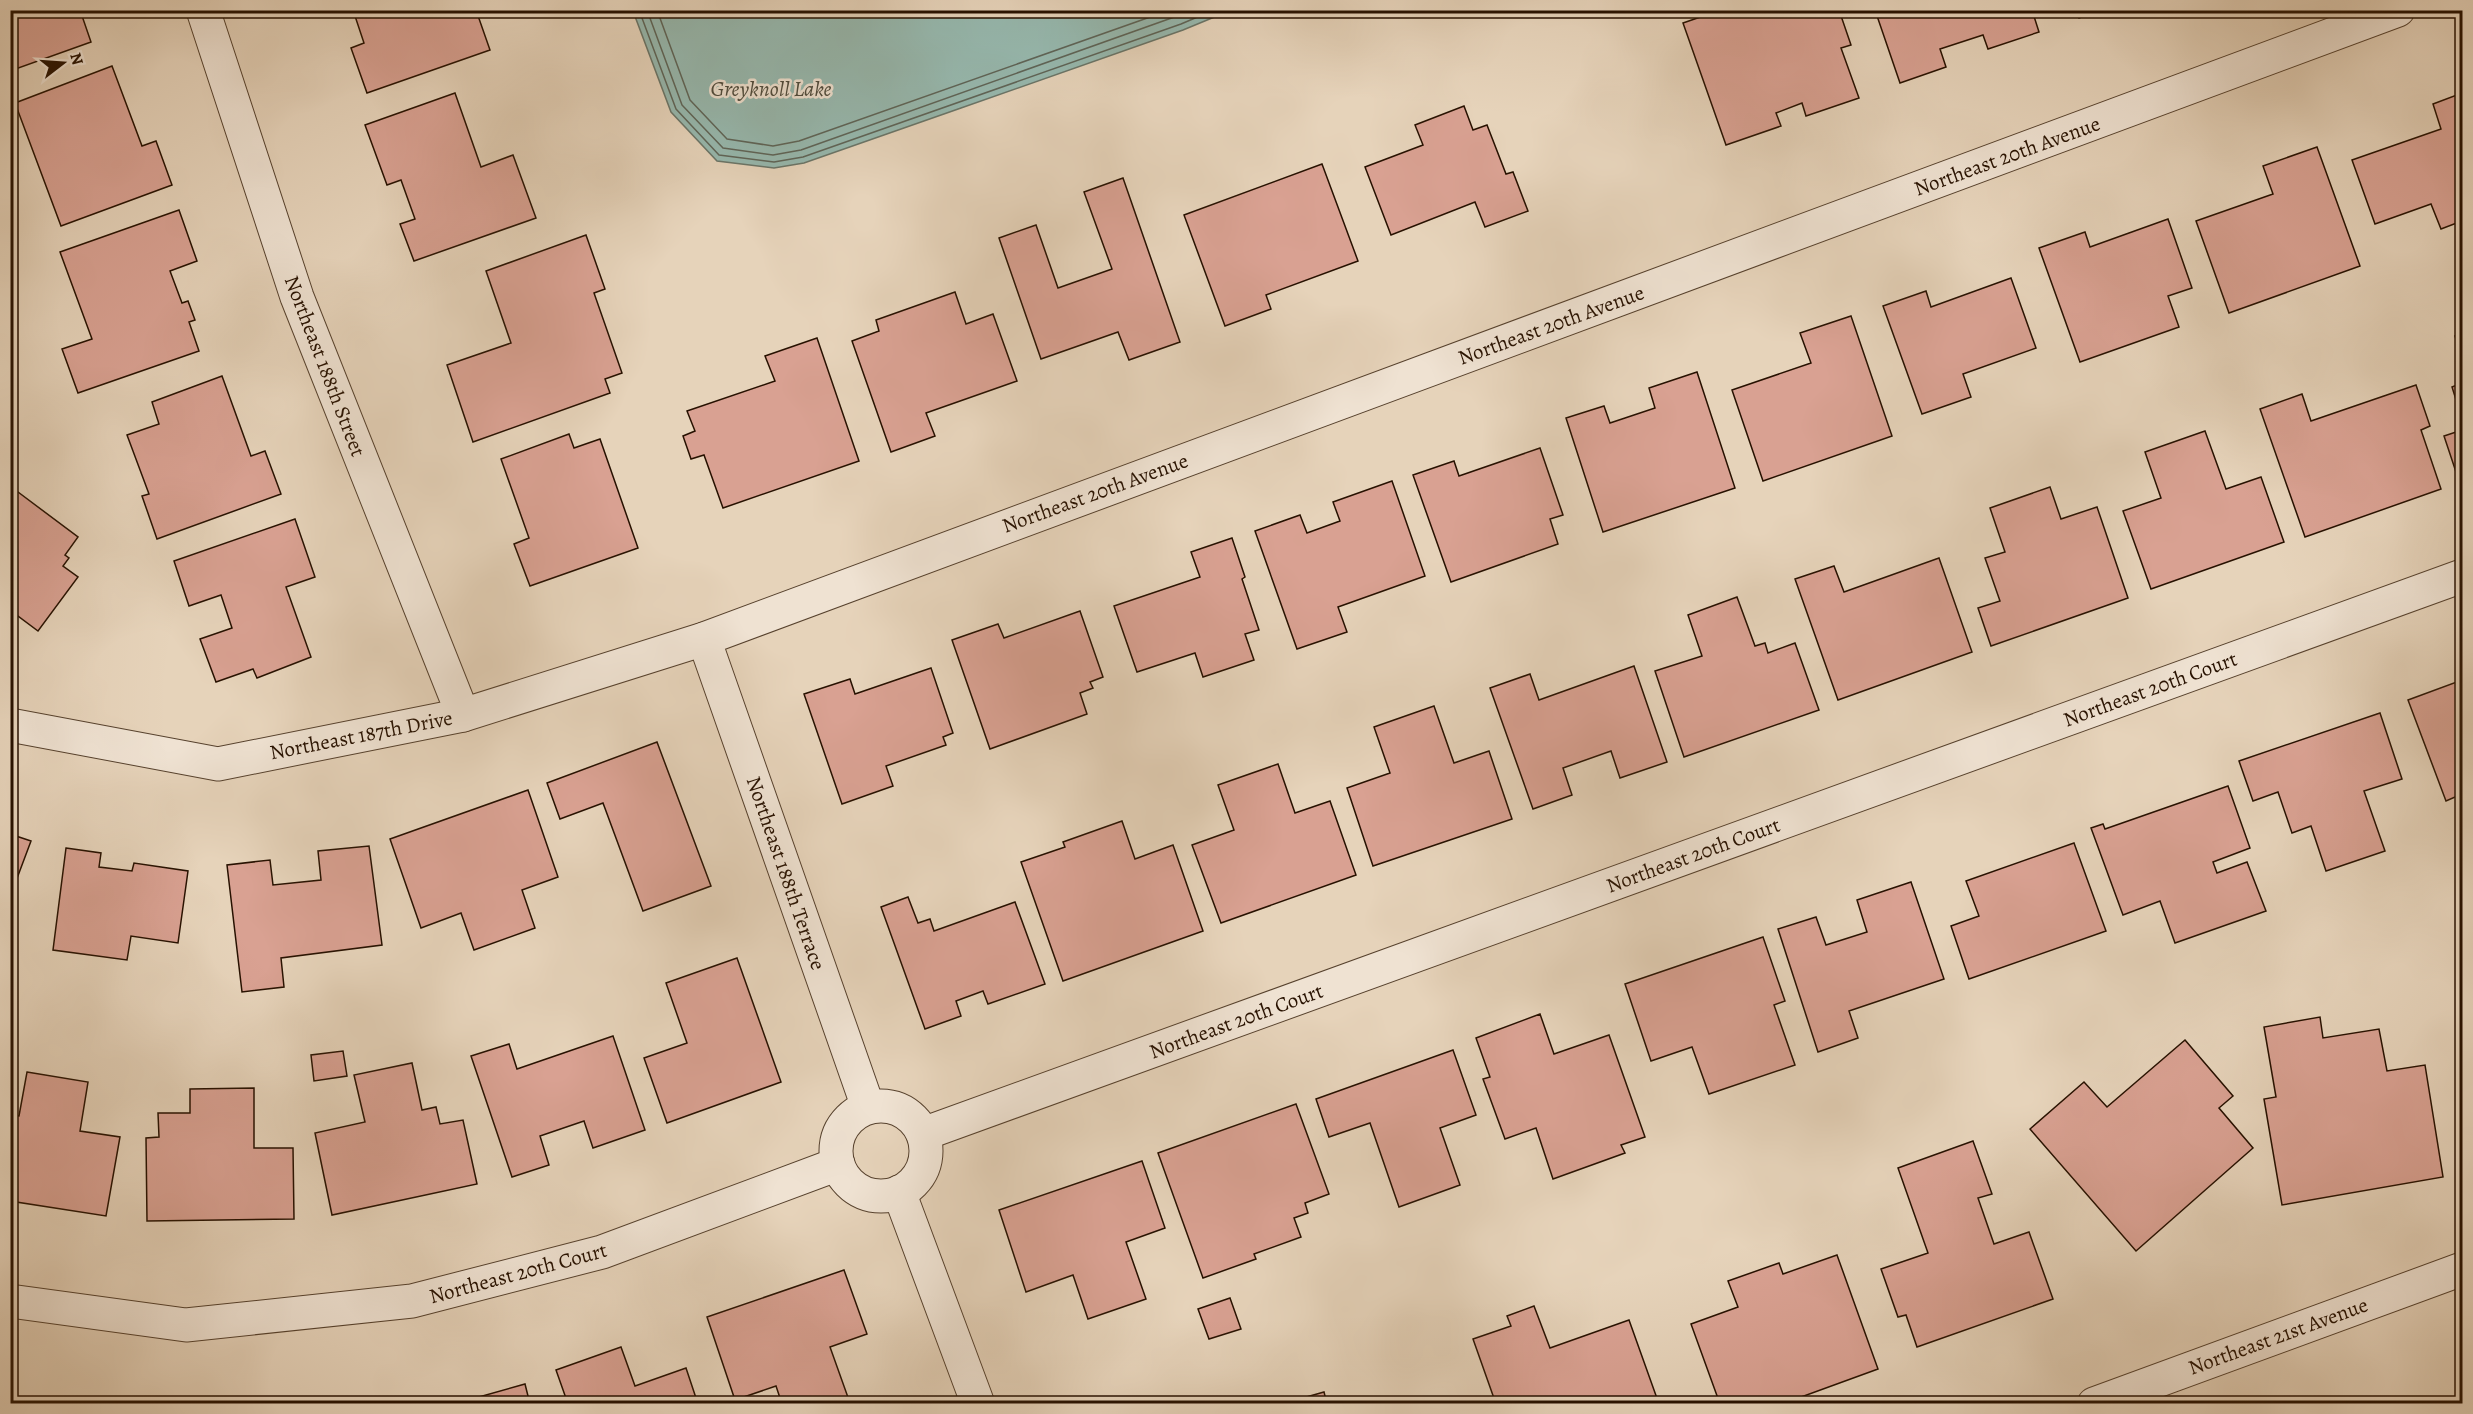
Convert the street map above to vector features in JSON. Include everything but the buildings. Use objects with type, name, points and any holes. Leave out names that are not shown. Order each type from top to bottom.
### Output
[{"type":"street","name":"Northeast 188th Street","points":[[203,10],[297,297],[463,715]]},
{"type":"street","name":"Northeast 20th Avenue","points":[[704,639],[2398,10]]},
{"type":"street","name":"Northeast 20th Court","points":[[923,1134],[2463,576]]},
{"type":"street","name":"Northeast 187th Drive","points":[[10,724],[218,764],[463,715],[704,639]]},
{"type":"street","name":"Northeast 188th Terrace","points":[[704,639],[868,1107]]},
{"type":"street","points":[[868,1107],[894,1107],[906,1113],[916,1122],[923,1134],[926,1147],[925,1161],[911,1185],[899,1192],[884,1196],[869,1194],[856,1188],[845,1177],[838,1164],[836,1150],[842,1130],[855,1113],[868,1107]]},
{"type":"street","name":"Northeast 20th Court","points":[[10,1301],[186,1325],[412,1301],[602,1252],[838,1164]]},
{"type":"street","points":[[899,1192],[978,1404]]},
{"type":"street","name":"Northeast 21st Avenue","points":[[2094,1404],[2463,1269]]},
{"type":"water","name":"Greyknoll Lake","points":[[633,10],[1229,11],[1183,30],[804,163],[774,168],[717,161],[671,112]]}]
